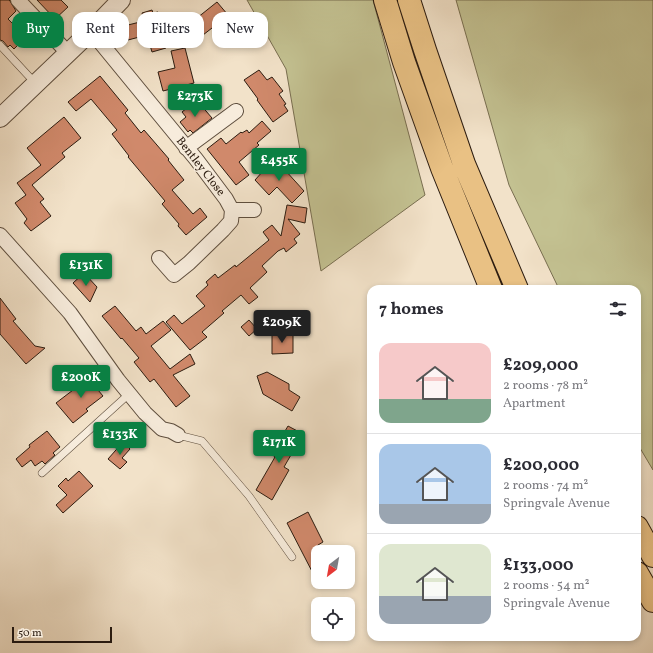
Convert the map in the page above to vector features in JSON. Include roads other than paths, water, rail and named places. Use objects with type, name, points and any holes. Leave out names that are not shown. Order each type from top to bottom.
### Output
[{"type":"highway","points":[[385,0],[404,62],[442,168],[489,285]]},
{"type":"highway","points":[[410,0],[425,50],[464,164],[515,285]]},
{"type":"highway","points":[[641,534],[653,556]]},
{"type":"highway","points":[[641,580],[653,601]]},
{"type":"street","points":[[18,0],[68,53]]},
{"type":"street","points":[[109,12],[121,0]]},
{"type":"street","points":[[0,118],[73,48]]},
{"type":"street","name":"Bentley Close","points":[[105,48],[186,148],[226,199],[232,210]]},
{"type":"street","points":[[186,148],[236,111]]},
{"type":"street","points":[[159,258],[174,275],[189,263],[223,230],[231,221],[232,210],[254,210]]},
{"type":"street","points":[[0,235],[70,313],[129,394],[145,413],[162,429],[171,431],[178,435]]},
{"type":"lane","points":[[0,45],[36,84]]},
{"type":"lane","points":[[42,474],[129,394]]},
{"type":"lane","points":[[178,435],[202,441],[249,496],[292,557]]}]
